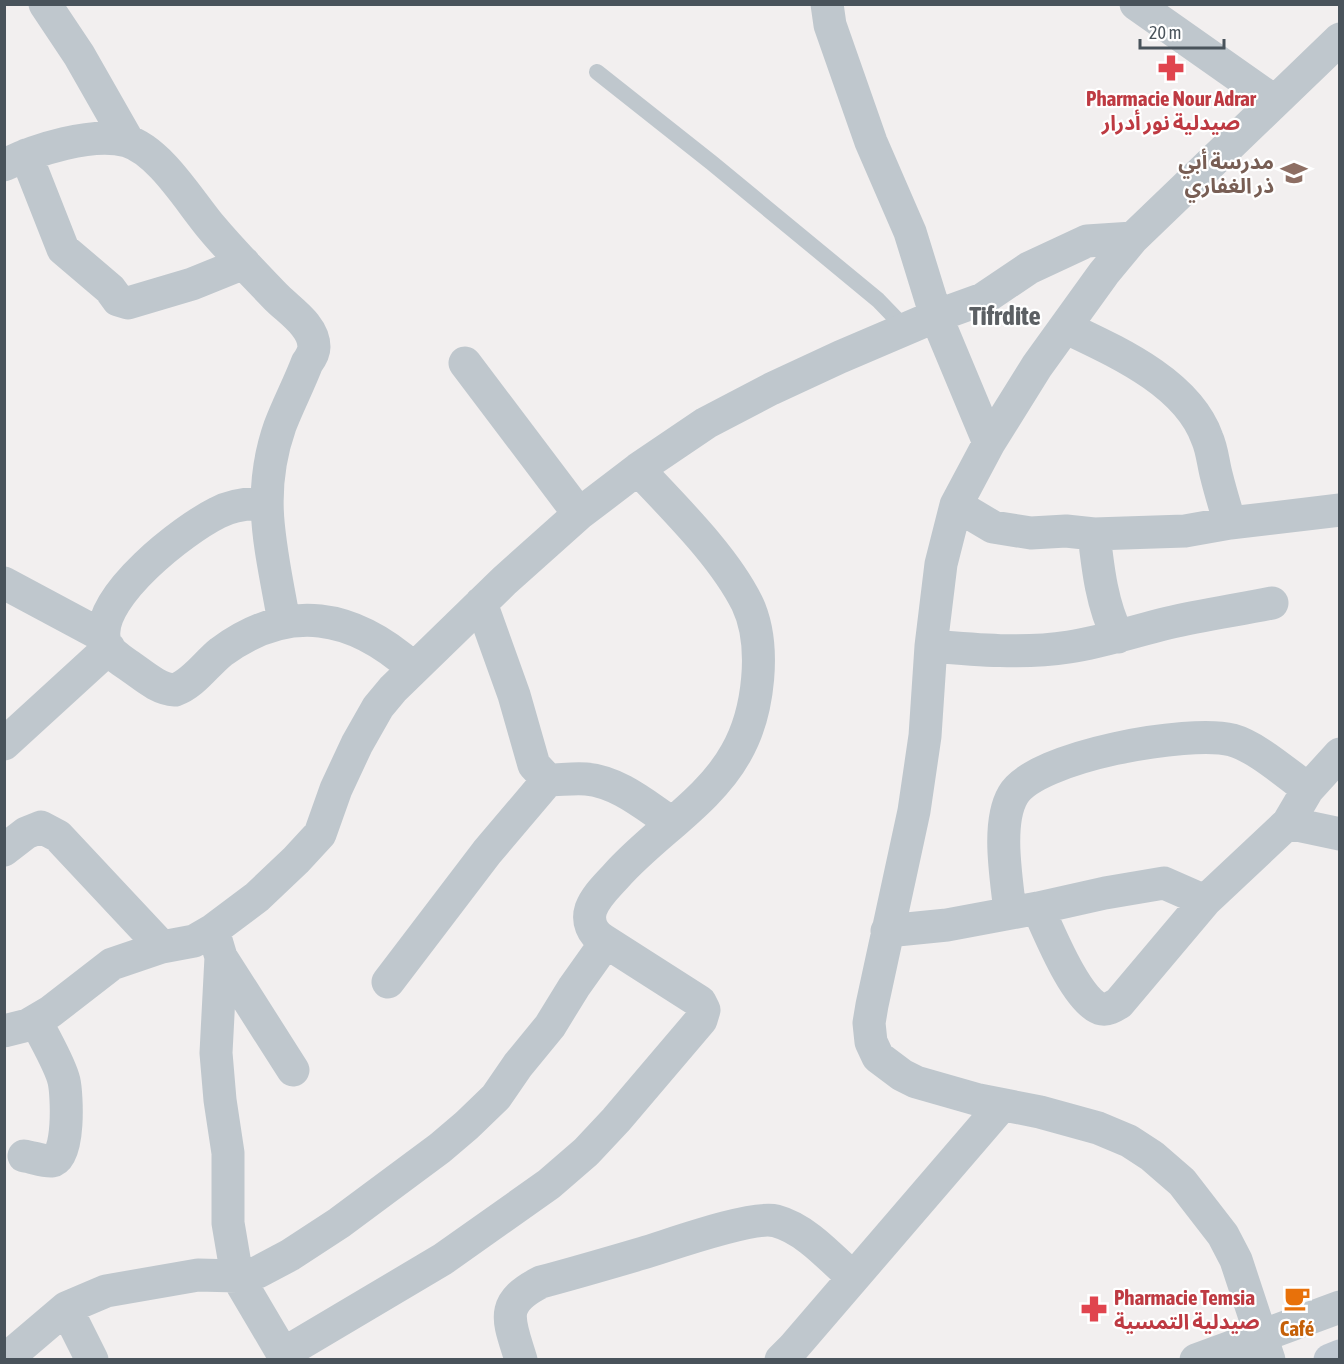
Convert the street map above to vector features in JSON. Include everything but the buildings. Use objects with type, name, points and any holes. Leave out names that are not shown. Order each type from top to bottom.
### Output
[{"type":"main road","points":[[1330,1359],[1340,1356]]},
{"type":"street","points":[[45,4],[95,81],[128,141]]},
{"type":"street","points":[[827,4],[830,25],[872,142],[910,232],[936,316],[989,443]]},
{"type":"street","points":[[1136,4],[1274,101]]},
{"type":"street","points":[[1266,1347],[1236,1260],[1223,1235],[1182,1182],[1152,1156],[1129,1141],[1098,1128],[916,1082],[902,1075],[878,1057],[873,1049],[869,1023],[914,811],[925,736],[931,646],[941,564],[956,505],[989,443],[1037,366],[1104,273],[1133,238],[1340,39]]},
{"type":"street","points":[[244,263],[192,284],[128,303],[118,300],[110,289],[63,249],[15,160],[83,141],[107,139],[128,141],[151,155],[174,178],[211,228],[310,330],[314,348],[280,427],[267,475],[265,504],[272,560],[284,622]]},
{"type":"street","points":[[638,468],[712,552],[747,603],[755,627],[758,654],[757,690],[750,722],[737,752],[722,774],[601,892],[593,904],[590,923],[596,934],[606,942],[699,1002],[704,1010],[701,1020],[616,1120],[586,1152],[549,1184],[443,1259],[286,1357],[237,1276],[228,1223],[228,1154],[216,1053],[217,943],[257,897],[320,834],[336,789],[378,707],[413,669],[481,603],[579,514],[638,468],[715,418],[771,389],[906,328],[983,299],[1029,268],[1087,241],[1133,238]]},
{"type":"street","points":[[1065,327],[1117,352],[1162,382],[1185,402],[1199,420],[1208,438],[1230,523]]},
{"type":"street","points":[[465,363],[579,514]]},
{"type":"street","points":[[4,744],[106,642],[108,616],[115,604],[138,573],[164,548],[218,513],[237,506],[265,504]]},
{"type":"street","points":[[956,505],[993,527],[1031,533],[1066,531],[1094,534],[1185,531],[1230,523],[1340,510]]},
{"type":"street","points":[[1094,534],[1104,600],[1109,620],[1118,637]]},
{"type":"street","points":[[4,584],[106,642],[146,678],[164,688],[175,690],[186,684],[220,653],[241,639],[284,622],[321,621],[360,630],[381,642],[413,669]]},
{"type":"street","points":[[481,603],[514,695],[534,765],[548,780]]},
{"type":"street","points":[[931,646],[1026,651],[1068,647],[1170,623],[1272,603]]},
{"type":"street","points":[[1308,789],[1248,747],[1232,740],[1202,737],[1170,739],[1064,761],[1030,777],[1012,796],[1005,829],[1004,851],[1024,910],[1071,978],[1091,1002],[1101,1009],[1110,1008],[1119,1003],[1205,901],[1288,823],[1308,789],[1340,754]]},
{"type":"street","points":[[388,982],[487,852],[548,780],[585,779],[607,783],[672,824]]},
{"type":"street","points":[[1288,823],[1340,834]]},
{"type":"street","points":[[4,850],[26,833],[41,827],[58,836],[162,947]]},
{"type":"street","points":[[887,931],[947,925],[1164,883],[1205,901]]},
{"type":"street","points":[[4,1031],[36,1021],[111,964],[162,947],[194,941],[217,943]]},
{"type":"street","points":[[5,1359],[66,1308],[106,1292],[167,1279],[198,1275],[237,1276],[258,1272],[290,1256],[365,1205],[467,1125],[496,1097],[518,1065],[550,1026],[606,942]]},
{"type":"street","points":[[217,943],[293,1070]]},
{"type":"street","points":[[24,1156],[52,1161],[57,1158],[61,1153],[67,1120],[64,1080],[36,1021]]},
{"type":"street","points":[[781,1359],[793,1348],[1002,1105]]},
{"type":"street","points":[[521,1359],[513,1332],[511,1313],[512,1306],[521,1293],[541,1282],[722,1229],[775,1220],[807,1238],[853,1278]]},
{"type":"street","points":[[1196,1359],[1266,1347],[1340,1307]]},
{"type":"street","points":[[66,1308],[92,1359]]},
{"type":"lane","points":[[597,72],[860,285],[906,328]]},
{"type":"place","name":"Pharmacie Nour Adrar صيدلية نور أدرار","points":[[1171,68]]},
{"type":"place","name":"مدرسة أبي ذر الغفاري","points":[[1294,173]]},
{"type":"place","name":"Café","points":[[1297,1298]]},
{"type":"place","name":"Pharmacie Temsia صيدلية التمسية","points":[[1094,1309]]},
{"type":"district","name":"Tifrdite","points":[[1005,315]]}]
